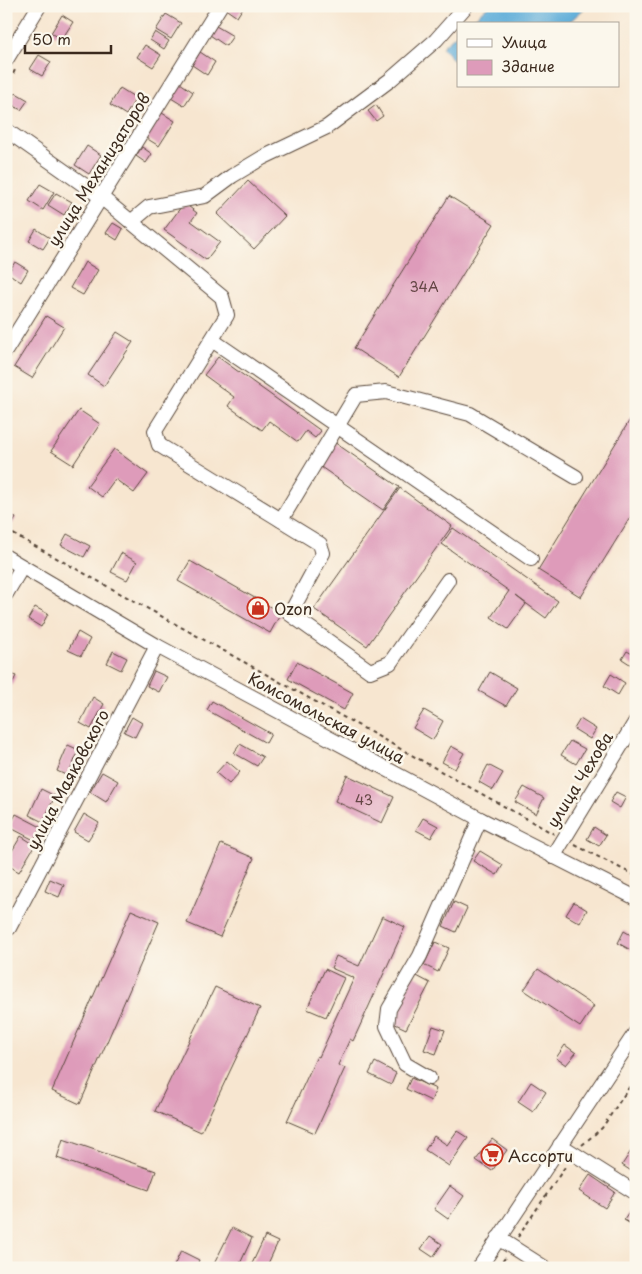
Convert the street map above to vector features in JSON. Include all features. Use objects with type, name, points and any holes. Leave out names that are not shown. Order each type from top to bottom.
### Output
[{"type":"street","points":[[6,60],[39,6]]},
{"type":"street","name":"улица Механизаторов","points":[[6,350],[220,6]]},
{"type":"street","points":[[131,222],[149,207],[205,196],[232,176],[262,158],[326,127],[390,80],[436,40],[466,6]]},
{"type":"street","points":[[6,130],[101,197],[222,297],[227,315],[155,431],[159,445],[320,544],[323,553],[290,614],[370,671],[390,663],[448,580]]},
{"type":"street","points":[[212,340],[531,559]]},
{"type":"street","points":[[281,520],[356,395],[386,392],[470,414],[576,477]]},
{"type":"street","name":"Комсомольская улица","points":[[6,557],[157,646],[480,819],[636,898]]},
{"type":"street","points":[[6,594],[22,567]]},
{"type":"street","name":"улица Маяковского","points":[[9,928],[157,646]]},
{"type":"street","name":"улица Чехова","points":[[553,856],[636,721]]},
{"type":"street","points":[[429,1078],[405,1064],[387,1026],[389,1009],[420,956],[480,819]]},
{"type":"street","points":[[478,1268],[636,1032]]},
{"type":"street","points":[[560,1145],[636,1192]]},
{"type":"street","points":[[498,1238],[545,1268]]},
{"type":"path","points":[[6,530],[563,839],[636,876]]},
{"type":"path","points":[[498,1268],[576,1149],[602,1128],[636,1077]]},
{"type":"water","points":[[488,6],[587,6],[569,22],[470,22]]},
{"type":"water","points":[[457,34],[457,64],[442,47]]},
{"type":"building","points":[[229,6],[244,6],[237,17],[227,10]]},
{"type":"building","points":[[166,14],[181,23],[171,39],[156,30]]},
{"type":"building","points":[[62,15],[73,22],[62,39],[51,33]]},
{"type":"building","points":[[216,26],[233,36],[226,46],[210,35]]},
{"type":"building","points":[[155,32],[169,41],[164,49],[150,40]]},
{"type":"building","points":[[145,45],[161,55],[153,67],[137,57]]},
{"type":"building","points":[[200,52],[215,62],[207,75],[192,65]]},
{"type":"building","points":[[39,55],[51,62],[42,76],[30,69]]},
{"type":"building","points":[[180,83],[193,92],[184,106],[171,98]]},
{"type":"building","points":[[120,88],[136,98],[126,115],[110,105]]},
{"type":"building","points":[[16,93],[28,100],[21,110],[9,103]]},
{"type":"building","points":[[376,105],[383,116],[376,121],[368,111]]},
{"type":"building","points":[[162,113],[175,121],[159,146],[146,138]]},
{"type":"building","points":[[87,146],[101,155],[89,174],[75,165]]},
{"type":"building","points":[[142,147],[152,154],[146,163],[136,156]]},
{"type":"building","points":[[248,181],[285,216],[254,249],[217,214]]},
{"type":"building","points":[[40,184],[54,192],[43,210],[29,201]]},
{"type":"building","points":[[56,193],[72,202],[64,215],[48,205]]},
{"type":"building","points":[[449,196],[494,224],[399,377],[354,348]]},
{"type":"building","points":[[184,203],[197,213],[191,221],[220,242],[206,260],[164,230]]},
{"type":"building","points":[[113,223],[123,229],[117,240],[106,233]]},
{"type":"building","points":[[36,229],[50,238],[43,249],[29,241]]},
{"type":"building","points":[[15,262],[28,270],[21,282],[8,273]]},
{"type":"building","points":[[85,262],[98,270],[83,295],[70,288]]},
{"type":"building","points":[[46,316],[64,327],[32,378],[14,367]]},
{"type":"building","points":[[117,332],[133,342],[104,386],[88,375]]},
{"type":"building","points":[[218,357],[321,431],[315,438],[306,431],[298,442],[269,421],[262,430],[228,406],[234,397],[204,375]]},
{"type":"building","points":[[79,410],[100,424],[73,465],[51,451]]},
{"type":"building","points":[[636,410],[636,508],[581,597],[538,570]]},
{"type":"building","points":[[334,442],[399,487],[383,510],[318,465]]},
{"type":"building","points":[[114,449],[148,474],[134,493],[115,479],[102,497],[87,486]]},
{"type":"building","points":[[400,488],[452,526],[367,646],[314,609]]},
{"type":"building","points":[[6,513],[16,518],[12,525],[6,522]]},
{"type":"building","points":[[453,528],[558,601],[546,618],[516,596],[526,604],[508,629],[491,617],[509,591],[442,544]]},
{"type":"building","points":[[67,534],[90,546],[84,557],[61,545]]},
{"type":"building","points":[[121,553],[137,562],[127,580],[111,572]]},
{"type":"building","points":[[190,561],[281,613],[270,633],[178,581]]},
{"type":"building","points":[[35,607],[48,614],[41,627],[28,619]]},
{"type":"building","points":[[78,632],[90,639],[81,656],[68,650]]},
{"type":"building","points":[[113,651],[127,658],[121,670],[107,663]]},
{"type":"building","points":[[627,651],[636,656],[636,668],[622,659]]},
{"type":"building","points":[[297,662],[353,693],[344,710],[288,679]]},
{"type":"building","points":[[6,671],[16,676],[9,690],[6,688]]},
{"type":"building","points":[[154,671],[167,677],[159,692],[147,686]]},
{"type":"building","points":[[490,672],[517,688],[506,706],[479,691]]},
{"type":"building","points":[[611,674],[625,683],[618,695],[604,686]]},
{"type":"building","points":[[93,697],[104,704],[91,729],[80,723]]},
{"type":"building","points":[[212,701],[271,734],[266,743],[207,710]]},
{"type":"building","points":[[424,710],[443,721],[433,740],[413,728]]},
{"type":"building","points":[[132,717],[142,723],[135,737],[124,732]]},
{"type":"building","points":[[580,719],[596,729],[590,739],[574,729]]},
{"type":"building","points":[[570,741],[585,749],[576,764],[561,755]]},
{"type":"building","points":[[240,744],[263,757],[257,766],[234,753]]},
{"type":"building","points":[[68,745],[79,750],[68,776],[57,771]]},
{"type":"building","points":[[451,746],[464,753],[455,769],[442,762]]},
{"type":"building","points":[[227,761],[240,772],[229,784],[216,773]]},
{"type":"building","points":[[488,765],[503,773],[493,790],[479,782]]},
{"type":"building","points":[[102,772],[118,781],[106,802],[90,792]]},
{"type":"building","points":[[347,775],[394,797],[382,823],[335,801]]},
{"type":"building","points":[[524,787],[544,798],[536,814],[515,802]]},
{"type":"building","points":[[41,789],[55,796],[43,822],[29,815]]},
{"type":"building","points":[[616,792],[626,797],[620,808],[610,802]]},
{"type":"building","points":[[16,814],[41,827],[34,840],[9,827]]},
{"type":"building","points":[[84,814],[99,823],[88,840],[74,832]]},
{"type":"building","points":[[423,818],[438,826],[431,838],[416,830]]},
{"type":"building","points":[[594,827],[606,835],[599,846],[587,839]]},
{"type":"building","points":[[21,836],[35,845],[19,872],[6,864],[6,861]]},
{"type":"building","points":[[221,844],[254,858],[220,937],[187,923]]},
{"type":"building","points":[[480,851],[503,865],[497,875],[473,861]]},
{"type":"building","points":[[50,879],[64,885],[59,897],[45,891]]},
{"type":"building","points":[[454,902],[467,908],[456,932],[443,926]]},
{"type":"building","points":[[574,902],[587,910],[580,923],[566,915]]},
{"type":"building","points":[[131,910],[159,922],[80,1104],[52,1091]]},
{"type":"building","points":[[382,916],[405,927],[353,1041],[350,1039],[338,1065],[345,1068],[315,1133],[287,1121],[317,1056],[319,1057],[354,978],[331,968],[336,956],[359,966]]},
{"type":"building","points":[[624,931],[636,938],[636,953],[618,943]]},
{"type":"building","points":[[435,942],[449,948],[438,972],[424,965]]},
{"type":"building","points":[[325,969],[344,978],[326,1017],[307,1009]]},
{"type":"building","points":[[538,969],[594,1006],[580,1027],[524,990]]},
{"type":"building","points":[[413,974],[430,983],[406,1029],[389,1021]]},
{"type":"building","points":[[215,987],[260,1008],[201,1132],[155,1111]]},
{"type":"building","points":[[433,1026],[445,1030],[436,1054],[424,1050]]},
{"type":"building","points":[[565,1045],[576,1053],[566,1065],[556,1058]]},
{"type":"building","points":[[375,1062],[396,1073],[391,1085],[369,1074]]},
{"type":"building","points":[[411,1078],[436,1089],[431,1101],[406,1089]]},
{"type":"building","points":[[531,1082],[546,1092],[533,1112],[518,1102]]},
{"type":"building","points":[[457,1131],[468,1138],[449,1166],[425,1150],[434,1136],[447,1145]]},
{"type":"building","points":[[63,1139],[156,1171],[149,1190],[57,1158]]},
{"type":"building","name":"Ассорти","points":[[492,1139],[507,1150],[492,1171],[476,1160]]},
{"type":"building","points":[[631,1151],[636,1154],[636,1174],[622,1165]]},
{"type":"building","points":[[590,1175],[615,1192],[605,1208],[579,1191]]},
{"type":"building","points":[[450,1186],[464,1196],[448,1219],[434,1209]]},
{"type":"building","points":[[636,1205],[636,1227],[624,1220]]},
{"type":"building","points":[[232,1228],[252,1238],[238,1268],[212,1268]]},
{"type":"building","points":[[265,1236],[278,1242],[266,1268],[250,1268]]},
{"type":"building","points":[[430,1236],[442,1244],[433,1257],[421,1249]]},
{"type":"building","points":[[181,1251],[199,1260],[196,1268],[173,1268]]},
{"type":"place","name":"Ozon","points":[[258,608]]},
{"type":"place","name":"Ассорти","points":[[492,1155]]}]
